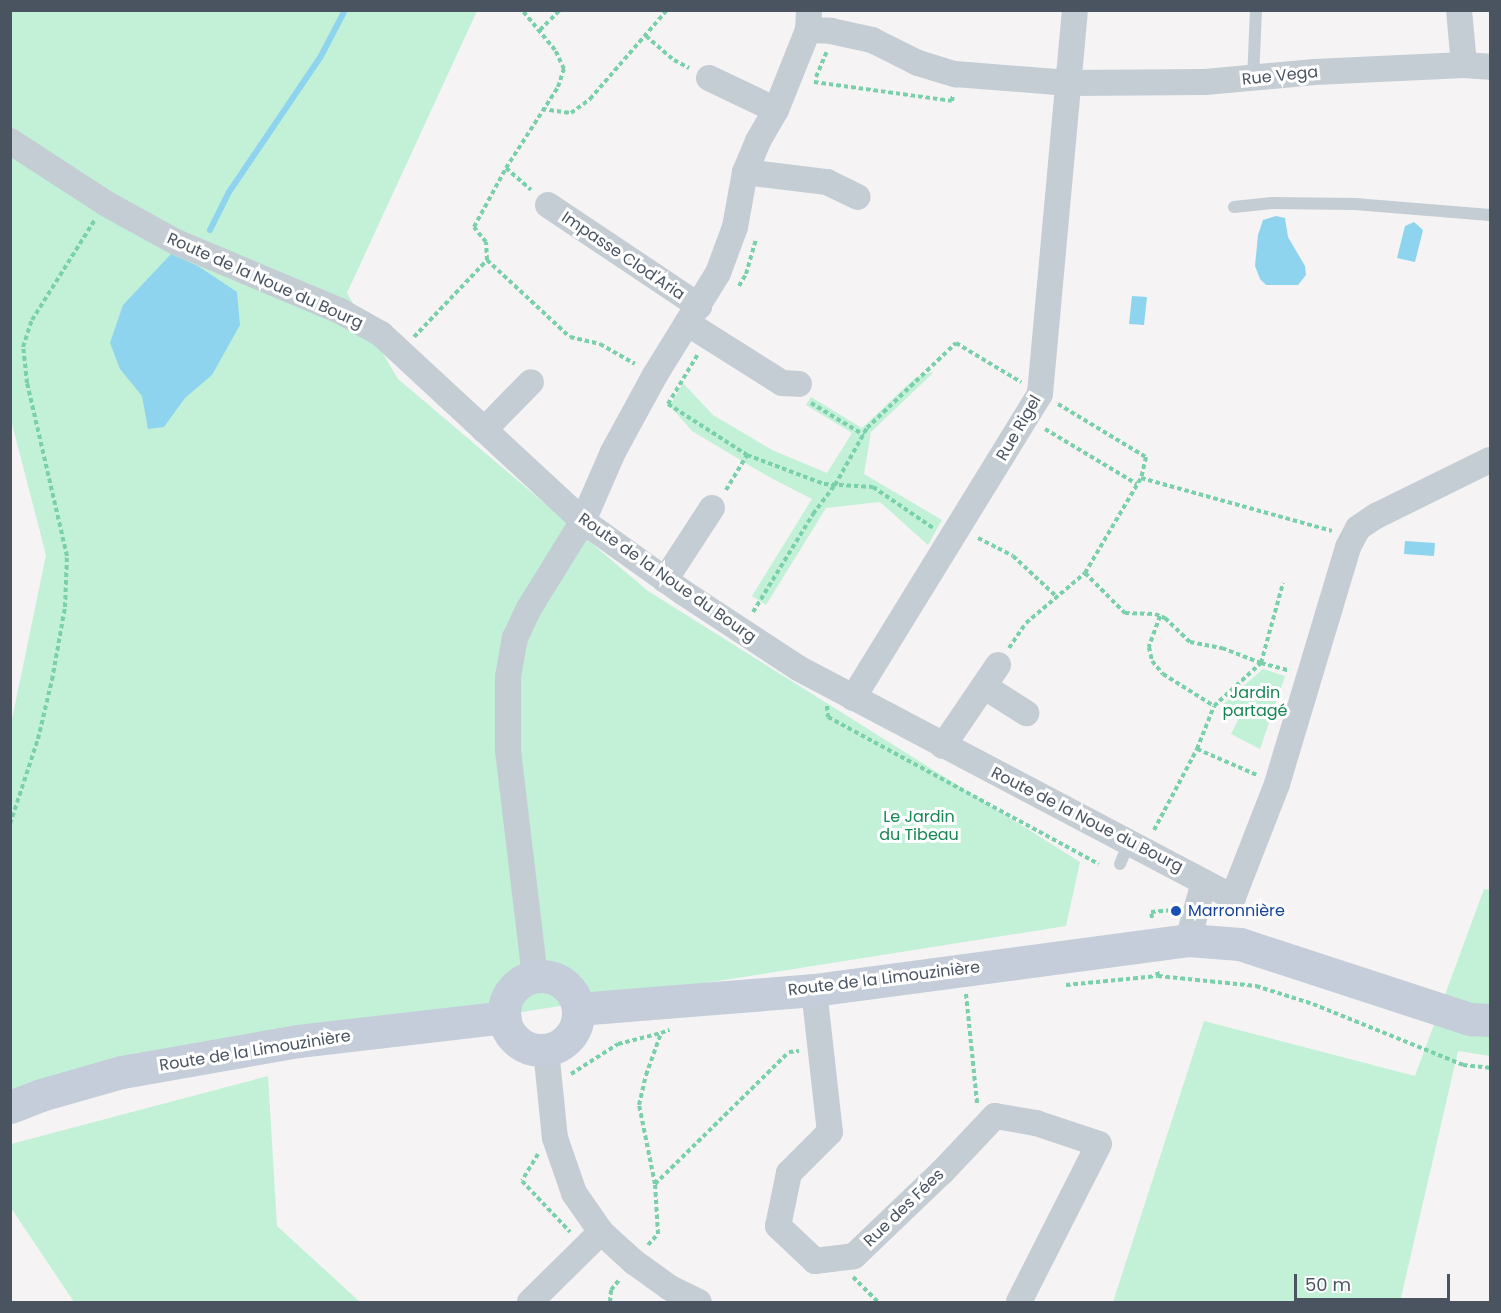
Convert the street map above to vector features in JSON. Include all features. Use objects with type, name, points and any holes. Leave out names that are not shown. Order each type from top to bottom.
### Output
[{"type":"street","name":"Rue Rigel","points":[[844,694],[956,533],[1040,394],[1075,10]]},
{"type":"street","points":[[1459,10],[1464,65]]},
{"type":"street","name":"Rue Vega","points":[[808,20],[831,31],[872,40],[918,63],[955,74],[1069,83],[1205,82],[1316,72],[1464,65],[1491,67]]},
{"type":"street","points":[[535,977],[508,749],[508,677],[515,638],[528,610],[583,521],[613,452],[656,375],[718,273],[735,227],[745,172],[758,141],[776,110],[808,20]]},
{"type":"street","points":[[709,78],[776,110]]},
{"type":"street","name":"Route de la Noue du Bourg","points":[[10,141],[105,203],[176,242],[340,311],[381,334],[583,521],[741,631],[844,694],[1233,897],[1277,784]]},
{"type":"street","points":[[745,172],[827,182],[858,197]]},
{"type":"street","name":"Impasse Clod'Aria","points":[[548,205],[782,382],[800,384]]},
{"type":"street","points":[[484,430],[531,382]]},
{"type":"street","points":[[1277,784],[1308,676],[1358,528],[1376,516],[1491,460]]},
{"type":"street","points":[[665,580],[712,508]]},
{"type":"street","points":[[943,746],[998,665]]},
{"type":"street","points":[[985,687],[1026,713]]},
{"type":"street","points":[[1188,940],[1204,882]]},
{"type":"street","name":"Route de la Limouzinière","points":[[578,1009],[814,990],[965,989],[1154,944],[1188,940],[1240,944],[1470,1019],[1491,1020]]},
{"type":"street","points":[[535,977],[550,977],[563,983],[573,994],[578,1009],[574,1031],[567,1040],[546,1050],[524,1046],[514,1038],[505,1017],[506,1004],[512,991],[522,982],[535,977]]},
{"type":"street","name":"Rue des Fées","points":[[814,990],[830,1132],[789,1173],[778,1226],[816,1261],[854,1256],[934,1180],[993,1118]]},
{"type":"street","name":"Route de la Limouzinière","points":[[10,1107],[41,1095],[122,1072],[298,1041],[505,1017]]},
{"type":"street","points":[[546,1050],[555,1138],[574,1193],[601,1232],[634,1262],[670,1288],[699,1302]]},
{"type":"street","points":[[993,1118],[995,1116],[1036,1122],[1099,1144],[1019,1302]]},
{"type":"street","points":[[530,1302],[601,1232]]},
{"type":"lane","points":[[1253,79],[1256,10]]},
{"type":"lane","points":[[1234,207],[1272,203],[1355,204],[1491,215]]},
{"type":"lane","points":[[1119,864],[1137,845]]},
{"type":"path","points":[[522,10],[555,50],[564,69],[558,87],[506,168],[474,226],[486,242],[487,260],[570,337],[600,344],[656,375],[663,401],[747,455],[824,484],[873,486],[956,533],[984,542],[1012,556],[1056,596]]},
{"type":"path","points":[[540,30],[560,10]]},
{"type":"path","points":[[542,109],[571,113],[590,99],[667,10]]},
{"type":"path","points":[[646,36],[674,60],[709,78]]},
{"type":"path","points":[[814,82],[952,101],[955,74]]},
{"type":"path","points":[[506,168],[548,205]]},
{"type":"path","points":[[10,824],[38,739],[52,680],[65,607],[67,556],[27,383],[23,347],[32,320],[105,203]]},
{"type":"path","points":[[401,351],[487,260]]},
{"type":"path","points":[[741,631],[813,514],[836,485],[875,420],[956,343],[1146,457],[1141,478],[1085,573],[1026,623],[998,665]]},
{"type":"path","points":[[800,384],[802,398],[864,435]]},
{"type":"path","points":[[1027,417],[1137,484]]},
{"type":"path","points":[[712,508],[747,455]]},
{"type":"path","points":[[1141,478],[1353,538]]},
{"type":"path","points":[[1085,573],[1125,613],[1145,612],[1160,616],[1190,642],[1222,648],[1261,663],[1308,676]]},
{"type":"path","points":[[1137,845],[1197,749],[1214,706],[1261,663],[1283,583]]},
{"type":"path","points":[[1160,616],[1149,647],[1152,661],[1163,674],[1214,706]]},
{"type":"path","points":[[844,694],[826,711],[828,717],[1099,864]]},
{"type":"path","points":[[1197,749],[1277,784]]},
{"type":"path","points":[[1158,976],[1151,912],[1196,908]]},
{"type":"path","points":[[1058,986],[1158,976],[1256,986],[1313,1004],[1463,1065],[1491,1068]]},
{"type":"path","points":[[965,989],[976,1101],[993,1118]]},
{"type":"path","points":[[610,1302],[611,1290],[658,1234],[655,1184],[639,1105],[646,1075],[661,1033],[672,1028]]},
{"type":"path","points":[[655,1184],[789,1052],[820,1048]]},
{"type":"path","points":[[849,1256],[850,1274],[878,1302]]},
{"type":"green space","name":"Le Jardin du Tibeau","points":[[11,11],[477,11],[347,293],[398,379],[648,591],[1080,862],[1066,926],[11,1093],[11,724],[46,555],[11,420]]},
{"type":"green space","points":[[934,372],[871,432],[864,474],[942,520],[928,545],[880,502],[826,508],[766,605],[752,596],[812,499],[769,477],[692,431],[670,406],[683,383],[713,415],[772,450],[827,473],[852,433],[806,405],[811,397],[862,428],[916,377]]},
{"type":"green space","name":"Jardin partagé","points":[[1263,669],[1285,676],[1260,749],[1231,734],[1240,716],[1221,706]]},
{"type":"green space","points":[[1484,889],[1490,890],[1490,1056],[1458,1051],[1400,1302],[1113,1302],[1204,1021],[1415,1076]]},
{"type":"green space","points":[[268,1076],[277,1226],[360,1302],[74,1302],[11,1208],[11,1144]]},
{"type":"water","points":[[1276,216],[1285,218],[1288,237],[1305,266],[1306,275],[1298,285],[1266,285],[1260,279],[1255,266],[1258,235],[1263,220]]},
{"type":"water","points":[[1414,222],[1423,230],[1415,262],[1397,258],[1405,226]]},
{"type":"water","points":[[171,254],[198,266],[237,292],[240,325],[212,375],[185,398],[164,427],[148,429],[142,396],[120,369],[110,343],[123,305]]},
{"type":"water","points":[[1132,296],[1147,297],[1144,325],[1129,324]]},
{"type":"water","points":[[1405,541],[1435,543],[1434,556],[1404,554]]},
{"type":"waterway","points":[[210,230],[229,192],[321,56],[345,10]]},
{"type":"place","name":"Marronnière","points":[[1176,911]]}]
